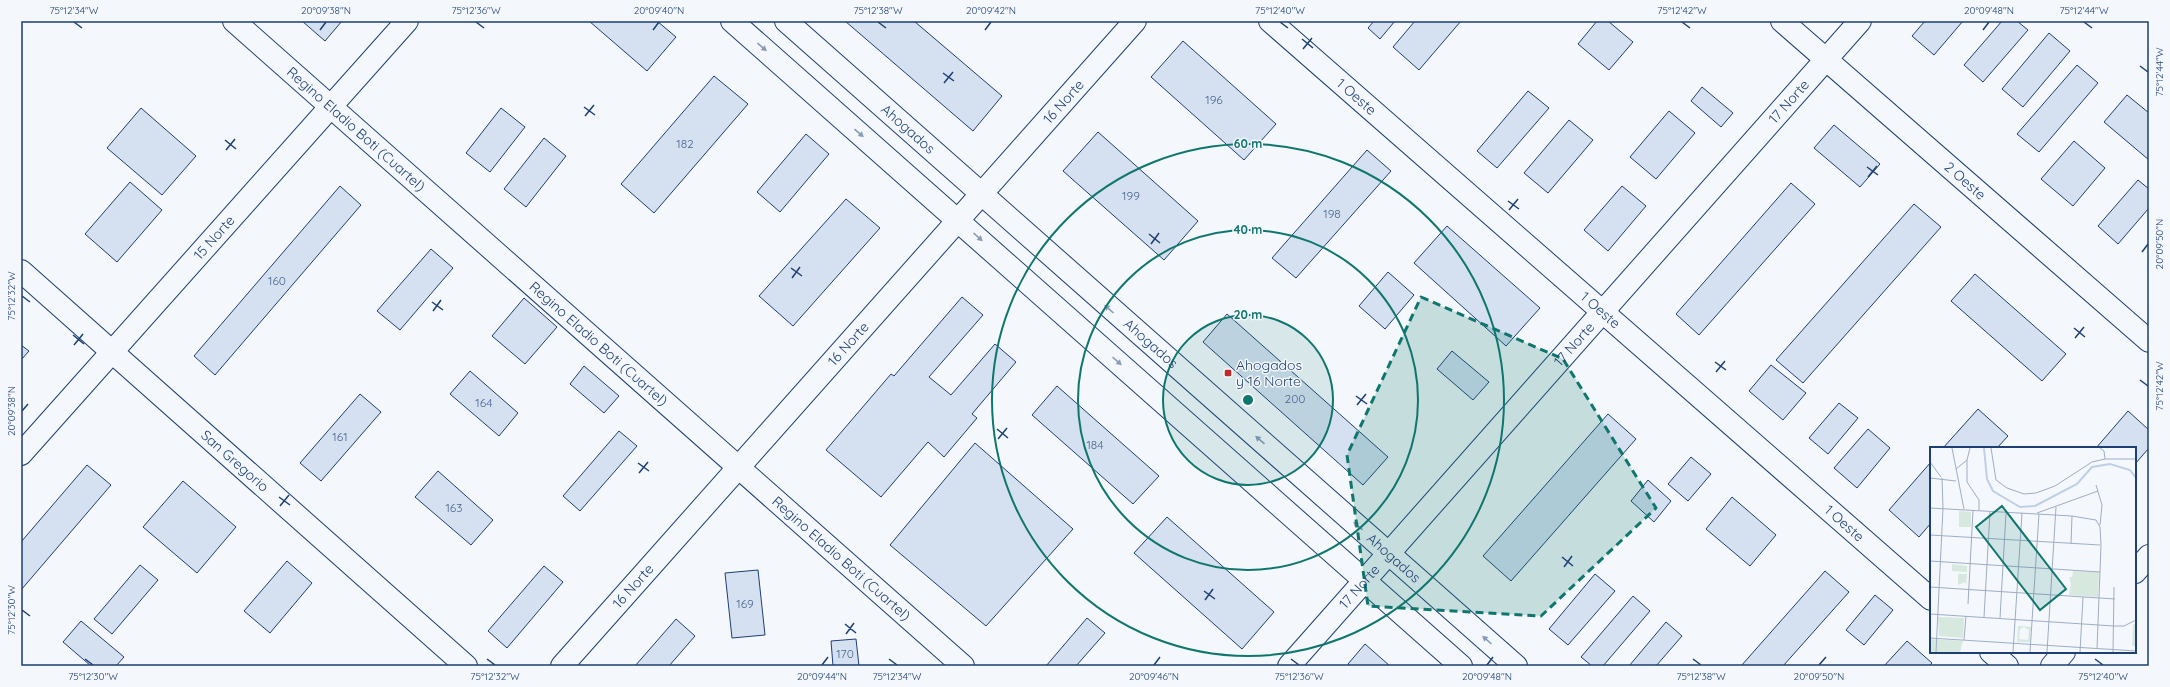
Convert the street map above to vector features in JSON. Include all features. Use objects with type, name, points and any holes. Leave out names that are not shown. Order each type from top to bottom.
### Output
[{"type":"street","name":"Regino Eladio Boti (Cuartel)","points":[[234,21],[963,666]]},
{"type":"street","name":"15 Norte","points":[[21,454],[407,21]]},
{"type":"street","points":[[732,21],[1461,666]]},
{"type":"street","name":"Ahogados","points":[[786,21],[980,194],[1390,553],[1516,666]]},
{"type":"street","name":"16 Norte","points":[[562,666],[737,467],[1135,21]]},
{"type":"street","name":"1 Oeste","points":[[1270,21],[1930,598]]},
{"type":"street","name":"2 Oeste","points":[[1782,21],[2149,340]]},
{"type":"street","name":"17 Norte","points":[[1289,666],[1860,21]]},
{"type":"street","name":"San Gregorio","points":[[21,271],[466,666]]},
{"type":"street","points":[[2136,571],[2149,556]]},
{"type":"street","points":[[1992,653],[2007,666]]},
{"type":"street","points":[[2052,666],[2063,653]]},
{"type":"highlighted area","points":[[1421,297],[1563,359],[1656,508],[1541,616],[1368,606],[1347,455]]},
{"type":"building","points":[[302,21],[342,21],[325,41]]},
{"type":"building","points":[[589,21],[657,21],[676,37],[647,71]]},
{"type":"building","points":[[845,21],[914,21],[1002,96],[973,131]]},
{"type":"building","points":[[1374,21],[1395,21],[1380,39],[1368,28]]},
{"type":"building","points":[[1415,21],[1461,21],[1419,70],[1393,47]]},
{"type":"building","points":[[1597,21],[1608,21],[1633,42],[1609,70],[1578,44]]},
{"type":"building","points":[[1925,21],[1963,21],[1934,55],[1912,36]]},
{"type":"building","points":[[2002,21],[2017,21],[2028,30],[1983,82],[1964,65]]},
{"type":"building","points":[[2049,33],[2070,51],[2023,107],[2002,89]]},
{"type":"building","points":[[1183,41],[1276,124],[1244,160],[1151,77]]},
{"type":"building","points":[[2077,65],[2098,83],[2039,152],[2017,134]]},
{"type":"building","points":[[714,76],[748,104],[654,213],[621,184]]},
{"type":"building","points":[[1702,87],[1733,113],[1721,127],[1691,101]]},
{"type":"building","points":[[1528,91],[1549,108],[1497,168],[1477,151]]},
{"type":"building","points":[[2127,95],[2149,113],[2149,160],[2104,122]]},
{"type":"building","points":[[141,108],[196,156],[162,195],[107,148]]},
{"type":"building","points":[[501,108],[525,127],[490,172],[466,153]]},
{"type":"building","points":[[1669,111],[1695,133],[1656,179],[1630,157]]},
{"type":"building","points":[[1569,120],[1593,140],[1548,193],[1524,173]]},
{"type":"building","points":[[1834,125],[1880,164],[1860,187],[1814,148]]},
{"type":"building","points":[[1098,132],[1198,221],[1164,260],[1063,171]]},
{"type":"building","points":[[806,134],[829,154],[780,212],[757,192]]},
{"type":"building","points":[[544,138],[566,156],[526,207],[504,189]]},
{"type":"building","points":[[2074,141],[2105,168],[2073,206],[2041,179]]},
{"type":"building","points":[[1367,150],[1391,171],[1296,278],[1272,258]]},
{"type":"building","points":[[2138,180],[2149,189],[2149,208],[2118,244],[2098,226]]},
{"type":"building","points":[[130,182],[162,210],[117,262],[85,234]]},
{"type":"building","points":[[1791,183],[1815,204],[1699,335],[1676,314]]},
{"type":"building","points":[[340,186],[361,205],[215,375],[194,356]]},
{"type":"building","points":[[1622,186],[1646,206],[1608,251],[1584,230]]},
{"type":"building","points":[[846,199],[880,228],[793,326],[759,296]]},
{"type":"building","points":[[1914,204],[1941,227],[1803,383],[1776,360]]},
{"type":"building","points":[[1447,226],[1540,308],[1506,346],[1414,263]]},
{"type":"building","points":[[431,249],[453,268],[400,330],[377,311]]},
{"type":"building","points":[[1388,272],[1414,295],[1385,329],[1359,306]]},
{"type":"building","points":[[1975,274],[2066,354],[2042,381],[1951,301]]},
{"type":"building","points":[[962,297],[983,315],[929,377],[951,395],[995,344],[1016,362],[972,414],[977,418],[944,457],[928,442],[881,497],[826,450],[891,374],[894,376]]},
{"type":"building","points":[[524,298],[557,327],[525,364],[492,336]]},
{"type":"building","points":[[1227,314],[1388,457],[1363,485],[1203,342]]},
{"type":"building","points":[[21,345],[29,351],[21,360]]},
{"type":"building","points":[[1452,351],[1489,382],[1473,400],[1437,369]]},
{"type":"building","points":[[1771,365],[1806,393],[1783,420],[1749,391]]},
{"type":"building","points":[[584,366],[619,396],[604,413],[570,384]]},
{"type":"building","points":[[470,371],[518,413],[499,436],[450,394]]},
{"type":"building","points":[[1057,386],[1159,476],[1133,504],[1032,415]]},
{"type":"building","points":[[360,394],[381,412],[321,481],[300,463]]},
{"type":"building","points":[[1839,403],[1858,418],[1828,454],[1809,438]]},
{"type":"building","points":[[1978,409],[2008,436],[1998,447],[1944,447]]},
{"type":"building","points":[[2128,411],[2149,430],[2149,448],[2136,463],[2136,447],[2097,447]]},
{"type":"building","points":[[1608,414],[1636,439],[1511,581],[1483,556]]},
{"type":"building","points":[[1868,429],[1890,448],[1857,488],[1834,468]]},
{"type":"building","points":[[619,431],[637,446],[580,511],[563,496]]},
{"type":"building","points":[[975,443],[1073,529],[986,626],[890,545]]},
{"type":"building","points":[[1691,457],[1711,474],[1688,501],[1668,484]]},
{"type":"building","points":[[1930,463],[1930,524],[1919,537],[1889,510]]},
{"type":"building","points":[[87,465],[111,485],[21,590],[21,542]]},
{"type":"building","points":[[438,471],[493,520],[471,545],[415,497]]},
{"type":"building","points":[[1648,480],[1671,501],[1654,522],[1631,501]]},
{"type":"building","points":[[183,481],[236,527],[197,573],[143,527]]},
{"type":"building","points":[[1732,497],[1776,535],[1750,566],[1706,529]]},
{"type":"building","points":[[1167,517],[1274,612],[1242,649],[1134,553]]},
{"type":"building","points":[[287,561],[312,583],[270,633],[244,611]]},
{"type":"building","points":[[140,565],[158,580],[112,634],[94,619]]},
{"type":"building","points":[[544,566],[563,582],[507,648],[488,631]]},
{"type":"building","points":[[758,570],[765,635],[732,638],[725,573]]},
{"type":"building","points":[[1825,571],[1849,592],[1783,666],[1741,666]]},
{"type":"building","points":[[1595,574],[1615,591],[1568,645],[1549,629]]},
{"type":"building","points":[[1875,595],[1893,610],[1864,645],[1846,630]]},
{"type":"building","points":[[1633,596],[1650,611],[1603,666],[1592,666],[1581,657]]},
{"type":"building","points":[[1087,618],[1105,633],[1076,666],[1046,666]]},
{"type":"building","points":[[676,619],[695,636],[669,666],[635,666]]},
{"type":"building","points":[[81,621],[124,657],[116,666],[91,666],[63,642]]},
{"type":"building","points":[[1666,622],[1682,636],[1656,666],[1629,666]]},
{"type":"building","points":[[856,639],[859,666],[833,666],[831,641]]},
{"type":"building","points":[[1907,641],[1932,663],[1929,666],[1884,666]]},
{"type":"building","points":[[1365,644],[1390,666],[1350,666],[1348,664]]},
{"type":"place","name":"Ahogados y 16 Norte","points":[[1228,373]]}]
